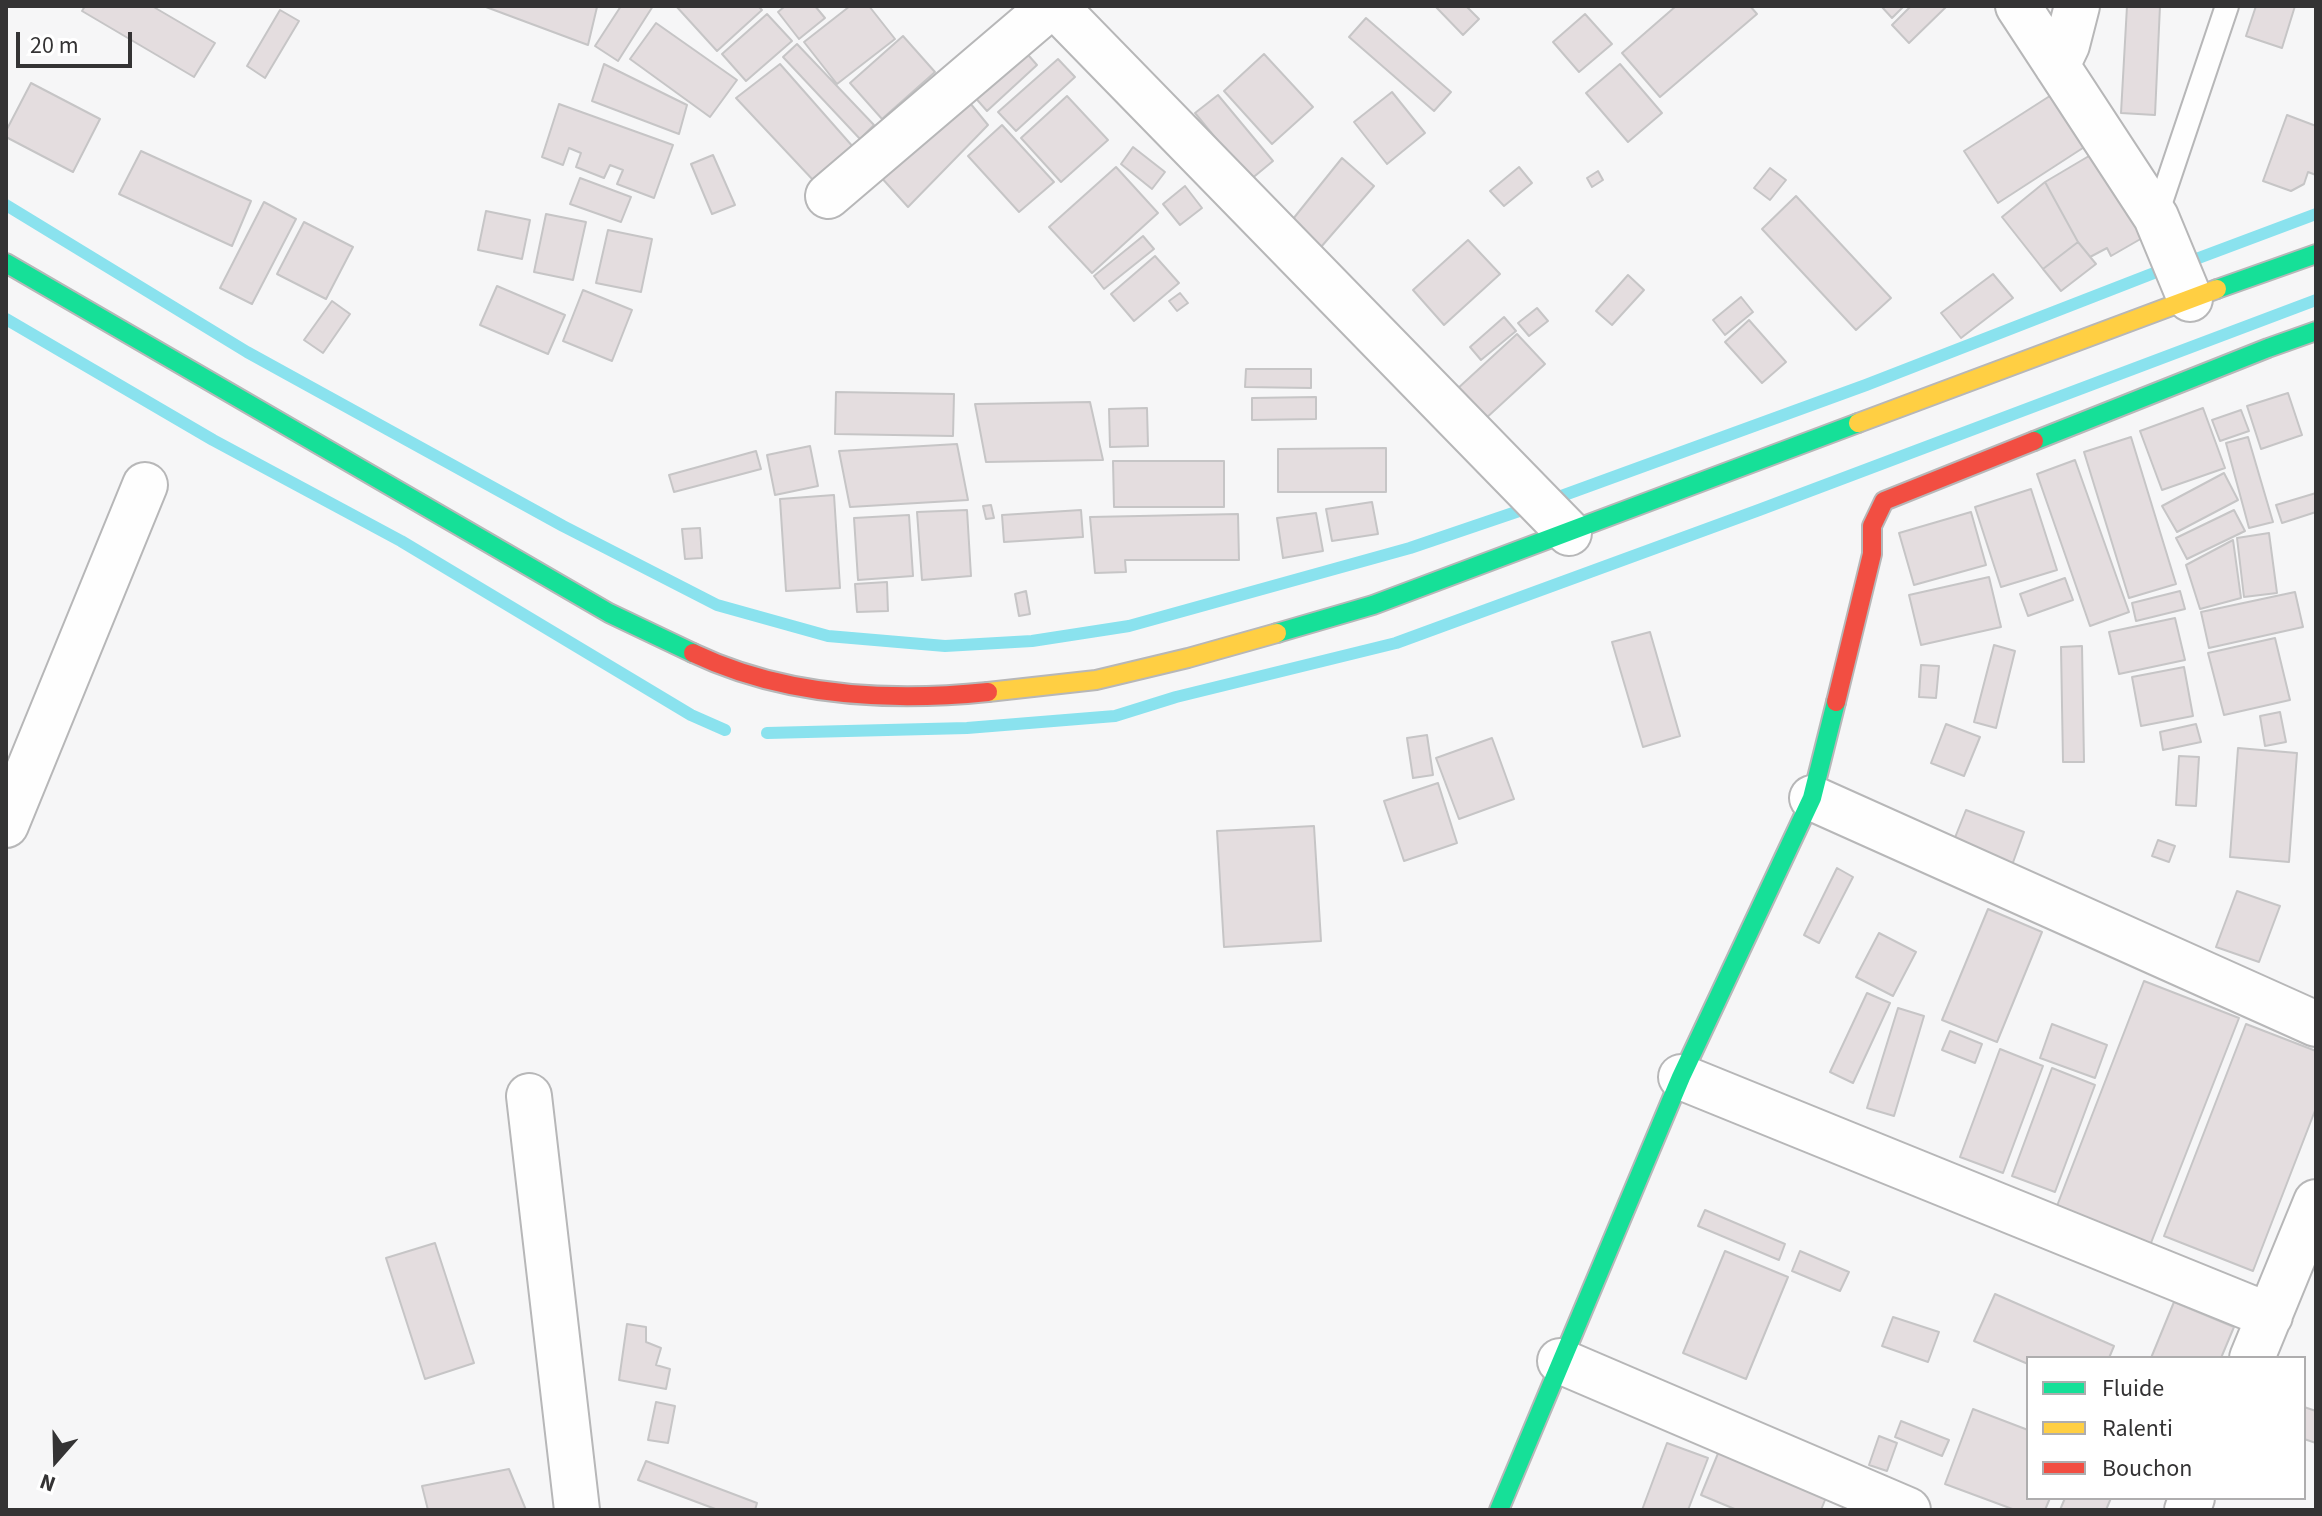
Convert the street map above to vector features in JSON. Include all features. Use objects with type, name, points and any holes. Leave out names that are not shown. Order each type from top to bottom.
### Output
[{"type":"street","points":[[828,196],[1053,6],[1569,533]]},
{"type":"street","points":[[2018,6],[2156,217],[2190,299]]},
{"type":"street","points":[[2057,66],[2067,45],[2077,6]]},
{"type":"street","points":[[6,263],[609,613],[722,667],[799,688],[884,696],[965,694],[1096,680],[1203,654],[1373,605],[2316,254]]},
{"type":"street","points":[[1499,1510],[1681,1077],[1812,798],[1872,554],[1872,526],[1884,501],[2253,353],[2316,331]]},
{"type":"street","points":[[6,825],[145,485]]},
{"type":"street","points":[[1812,798],[2316,1024]]},
{"type":"street","points":[[1681,1077],[2270,1316]]},
{"type":"street","points":[[529,1096],[577,1510]]},
{"type":"street","points":[[2253,1356],[2316,1202]]},
{"type":"street","points":[[1560,1361],[1856,1500],[1908,1510]]},
{"type":"lane","points":[[2156,217],[2227,6]]},
{"type":"building","points":[[85,6],[152,6],[215,43],[194,77],[82,11]]},
{"type":"building","points":[[621,6],[653,6],[618,61],[595,46]]},
{"type":"building","points":[[676,6],[758,6],[762,10],[717,51]]},
{"type":"building","points":[[785,6],[815,6],[825,18],[799,39],[778,12]]},
{"type":"building","points":[[850,6],[869,6],[895,39],[837,84],[804,42]]},
{"type":"building","points":[[1435,6],[1466,6],[1479,19],[1463,35]]},
{"type":"building","points":[[1676,6],[1750,6],[1757,14],[1660,97],[1622,53]]},
{"type":"building","points":[[1881,6],[1904,6],[1892,18]]},
{"type":"building","points":[[1911,6],[1947,6],[1909,43],[1892,25]]},
{"type":"building","points":[[2127,6],[2160,6],[2155,115],[2121,113]]},
{"type":"building","points":[[2256,6],[2295,6],[2282,48],[2246,36]]},
{"type":"building","points":[[486,7],[597,7],[588,45]]},
{"type":"building","points":[[280,10],[299,21],[265,78],[247,66]]},
{"type":"building","points":[[767,14],[792,41],[746,81],[722,54]]},
{"type":"building","points":[[1585,14],[1612,44],[1579,72],[1553,42]]},
{"type":"building","points":[[1366,18],[1451,92],[1434,111],[1349,37]]},
{"type":"building","points":[[656,23],[737,80],[710,117],[630,59]]},
{"type":"building","points":[[903,36],[935,72],[882,119],[850,83]]},
{"type":"building","points":[[797,44],[874,125],[860,139],[783,57]]},
{"type":"building","points":[[1022,48],[1037,65],[987,111],[972,94]]},
{"type":"building","points":[[1264,54],[1313,107],[1272,144],[1224,91]]},
{"type":"building","points":[[1058,59],[1075,77],[1016,131],[998,112]]},
{"type":"building","points":[[604,64],[687,105],[679,134],[592,101]]},
{"type":"building","points":[[780,64],[854,148],[813,180],[736,98]]},
{"type":"building","points":[[1620,64],[1662,113],[1628,142],[1586,93]]},
{"type":"building","points":[[31,83],[100,119],[73,172],[6,137],[6,131]]},
{"type":"building","points":[[961,92],[988,125],[908,207],[879,175]]},
{"type":"building","points":[[1392,92],[1425,133],[1387,164],[1354,122]]},
{"type":"building","points":[[2056,92],[2089,144],[1998,203],[1964,151]]},
{"type":"building","points":[[1218,95],[1273,161],[1250,180],[1195,113]]},
{"type":"building","points":[[1067,96],[1108,140],[1061,182],[1021,138]]},
{"type":"building","points":[[559,104],[673,145],[654,198],[617,184],[623,170],[610,165],[604,178],[576,167],[581,153],[569,148],[563,165],[542,157]]},
{"type":"building","points":[[2287,115],[2316,126],[2316,175],[2308,172],[2304,184],[2291,191],[2263,181]]},
{"type":"building","points":[[1002,125],[1054,182],[1019,212],[968,156]]},
{"type":"building","points":[[1133,147],[1165,172],[1152,189],[1121,164]]},
{"type":"building","points":[[141,151],[251,201],[232,246],[119,194]]},
{"type":"building","points":[[2094,153],[2144,237],[2111,256],[2107,248],[2090,257],[2078,242],[2045,182]]},
{"type":"building","points":[[713,155],[735,205],[712,214],[691,164]]},
{"type":"building","points":[[1342,158],[1374,186],[1321,247],[1293,219]]},
{"type":"building","points":[[1116,167],[1158,213],[1092,273],[1049,227]]},
{"type":"building","points":[[1519,167],[1532,183],[1504,206],[1490,191]]},
{"type":"building","points":[[1770,168],[1786,180],[1770,200],[1754,188]]},
{"type":"building","points":[[1598,171],[1603,180],[1592,187],[1587,178]]},
{"type":"building","points":[[580,178],[631,197],[621,222],[570,204]]},
{"type":"building","points":[[2045,182],[2078,242],[2043,269],[2002,217]]},
{"type":"building","points":[[1185,186],[1202,208],[1180,225],[1163,204]]},
{"type":"building","points":[[1796,196],[1891,298],[1856,330],[1762,229]]},
{"type":"building","points":[[264,202],[296,219],[252,304],[220,288]]},
{"type":"building","points":[[486,211],[530,220],[522,259],[478,250]]},
{"type":"building","points":[[546,214],[586,222],[573,280],[534,272]]},
{"type":"building","points":[[304,222],[353,247],[326,299],[277,274]]},
{"type":"building","points":[[608,230],[652,239],[641,292],[596,283]]},
{"type":"building","points":[[1143,236],[1154,249],[1104,289],[1094,276]]},
{"type":"building","points":[[1468,240],[1500,274],[1444,325],[1413,290]]},
{"type":"building","points":[[2078,242],[2096,264],[2061,291],[2043,269]]},
{"type":"building","points":[[1155,256],[1179,283],[1134,321],[1111,294]]},
{"type":"building","points":[[1993,274],[2013,298],[1961,338],[1941,313]]},
{"type":"building","points":[[1628,275],[1644,290],[1612,325],[1596,311]]},
{"type":"building","points":[[497,286],[565,315],[548,354],[480,325]]},
{"type":"building","points":[[583,290],[632,310],[612,361],[563,341]]},
{"type":"building","points":[[1180,293],[1188,303],[1177,311],[1169,301]]},
{"type":"building","points":[[1741,297],[1753,312],[1725,335],[1713,320]]},
{"type":"building","points":[[332,301],[350,314],[323,353],[304,340]]},
{"type":"building","points":[[1537,308],[1548,321],[1529,336],[1518,323]]},
{"type":"building","points":[[1504,317],[1516,331],[1481,360],[1470,347]]},
{"type":"building","points":[[1749,320],[1786,362],[1762,383],[1725,342]]},
{"type":"building","points":[[1517,334],[1545,364],[1484,420],[1456,390]]},
{"type":"building","points":[[1246,369],[1311,369],[1311,388],[1245,387]]},
{"type":"building","points":[[836,392],[954,394],[953,436],[835,434]]},
{"type":"building","points":[[2288,393],[2302,435],[2261,449],[2247,406]]},
{"type":"building","points":[[1316,397],[1316,419],[1252,420],[1252,398]]},
{"type":"building","points":[[1090,402],[1103,460],[986,462],[975,404]]},
{"type":"building","points":[[1147,408],[1148,446],[1110,447],[1109,409]]},
{"type":"building","points":[[2203,408],[2225,468],[2162,490],[2140,431]]},
{"type":"building","points":[[2241,410],[2249,431],[2220,441],[2212,420]]},
{"type":"building","points":[[2131,437],[2176,584],[2129,598],[2084,452]]},
{"type":"building","points":[[2248,437],[2273,522],[2249,528],[2226,443]]},
{"type":"building","points":[[957,444],[968,500],[850,507],[839,451]]},
{"type":"building","points":[[810,446],[818,486],[775,495],[767,455]]},
{"type":"building","points":[[1386,448],[1386,492],[1278,492],[1278,449]]},
{"type":"building","points":[[756,451],[761,469],[674,492],[669,475]]},
{"type":"building","points":[[2075,460],[2129,612],[2090,626],[2037,474]]},
{"type":"building","points":[[1113,461],[1224,461],[1224,507],[1114,507]]},
{"type":"building","points":[[2224,473],[2238,500],[2177,532],[2162,506]]},
{"type":"building","points":[[2031,489],[2057,570],[2001,587],[1975,507]]},
{"type":"building","points":[[2316,493],[2316,512],[2282,523],[2276,505]]},
{"type":"building","points":[[834,495],[840,588],[786,591],[780,499]]},
{"type":"building","points":[[1372,502],[1378,534],[1332,541],[1326,509]]},
{"type":"building","points":[[991,505],[994,518],[986,519],[983,506]]},
{"type":"building","points":[[967,510],[971,576],[922,580],[917,512]]},
{"type":"building","points":[[1081,510],[1083,537],[1004,542],[1002,515]]},
{"type":"building","points":[[2234,510],[2245,531],[2187,559],[2176,538]]},
{"type":"building","points":[[1971,512],[1986,565],[1914,585],[1899,533]]},
{"type":"building","points":[[1316,513],[1323,551],[1283,558],[1277,518]]},
{"type":"building","points":[[1238,514],[1239,560],[1125,560],[1126,572],[1095,573],[1090,517]]},
{"type":"building","points":[[909,515],[913,576],[858,580],[854,518]]},
{"type":"building","points":[[700,528],[702,558],[685,559],[682,529]]},
{"type":"building","points":[[2269,533],[2277,593],[2244,597],[2237,538]]},
{"type":"building","points":[[2233,540],[2241,598],[2200,609],[2186,565]]},
{"type":"building","points":[[1989,577],[2001,627],[1921,645],[1909,595]]},
{"type":"building","points":[[2065,578],[2073,600],[2028,616],[2020,594]]},
{"type":"building","points":[[887,582],[888,611],[857,612],[855,584]]},
{"type":"building","points":[[1026,591],[1030,614],[1019,616],[1015,594]]},
{"type":"building","points":[[2180,591],[2185,609],[2136,621],[2132,603]]},
{"type":"building","points":[[2295,592],[2303,627],[2209,648],[2201,612]]},
{"type":"building","points":[[2175,618],[2185,660],[2119,674],[2109,632]]},
{"type":"building","points":[[1650,632],[1680,736],[1643,747],[1612,642]]},
{"type":"building","points":[[2275,638],[2290,700],[2224,715],[2208,653]]},
{"type":"building","points":[[1994,645],[2015,651],[1996,728],[1974,722]]},
{"type":"building","points":[[2082,646],[2084,762],[2063,762],[2061,647]]},
{"type":"building","points":[[1921,665],[1939,666],[1936,698],[1919,697]]},
{"type":"building","points":[[2184,667],[2193,716],[2141,726],[2132,677]]},
{"type":"building","points":[[2280,712],[2286,742],[2265,746],[2260,716]]},
{"type":"building","points":[[1946,724],[1980,737],[1964,776],[1931,763]]},
{"type":"building","points":[[2196,724],[2201,742],[2163,750],[2160,732]]},
{"type":"building","points":[[1427,735],[1433,775],[1413,778],[1407,738]]},
{"type":"building","points":[[1492,738],[1514,799],[1459,819],[1436,758]]},
{"type":"building","points":[[2238,748],[2297,753],[2289,862],[2230,857]]},
{"type":"building","points":[[2179,756],[2199,757],[2196,806],[2176,805]]},
{"type":"building","points":[[1438,783],[1457,843],[1404,861],[1384,801]]},
{"type":"building","points":[[1966,810],[2024,832],[2011,868],[1952,845]]},
{"type":"building","points":[[1314,826],[1321,941],[1224,947],[1217,831]]},
{"type":"building","points":[[2158,840],[2175,846],[2169,862],[2152,856]]},
{"type":"building","points":[[1837,868],[1853,877],[1819,943],[1804,935]]},
{"type":"building","points":[[2237,891],[2280,906],[2259,962],[2216,947]]},
{"type":"building","points":[[1988,909],[2042,932],[1997,1042],[1942,1020]]},
{"type":"building","points":[[1879,933],[1916,952],[1893,996],[1856,977]]},
{"type":"building","points":[[2144,981],[2239,1018],[2149,1248],[2055,1211]]},
{"type":"building","points":[[1867,993],[1890,1003],[1853,1083],[1830,1072]]},
{"type":"building","points":[[1898,1008],[1924,1016],[1894,1116],[1867,1108]]},
{"type":"building","points":[[2052,1024],[2107,1045],[2095,1078],[2040,1058]]},
{"type":"building","points":[[2246,1024],[2316,1051],[2316,1108],[2253,1271],[2164,1236]]},
{"type":"building","points":[[1950,1031],[1982,1044],[1975,1063],[1942,1050]]},
{"type":"building","points":[[2000,1049],[2043,1066],[2003,1173],[1960,1157]]},
{"type":"building","points":[[2052,1068],[2095,1085],[2055,1192],[2012,1176]]},
{"type":"building","points":[[1705,1210],[1785,1244],[1779,1260],[1698,1226]]},
{"type":"building","points":[[435,1243],[474,1363],[425,1379],[386,1258]]},
{"type":"building","points":[[1725,1251],[1788,1277],[1746,1379],[1683,1353]]},
{"type":"building","points":[[1800,1251],[1849,1272],[1840,1291],[1792,1271]]},
{"type":"building","points":[[1995,1294],[2114,1346],[2110,1356],[2026,1356],[2026,1363],[1974,1341]]},
{"type":"building","points":[[2174,1302],[2234,1327],[2222,1356],[2152,1356]]},
{"type":"building","points":[[1893,1317],[1939,1332],[1928,1362],[1882,1346]]},
{"type":"building","points":[[627,1324],[646,1327],[646,1342],[661,1348],[656,1365],[670,1369],[666,1389],[619,1380]]},
{"type":"building","points":[[656,1402],[675,1406],[668,1443],[648,1440]]},
{"type":"building","points":[[2306,1408],[2316,1411],[2316,1443],[2306,1440]]},
{"type":"building","points":[[1973,1409],[2026,1429],[2026,1500],[2049,1500],[2045,1510],[2015,1510],[1945,1484]]},
{"type":"building","points":[[1901,1421],[1949,1440],[1942,1456],[1895,1437]]},
{"type":"building","points":[[1879,1436],[1897,1443],[1887,1471],[1869,1465]]},
{"type":"building","points":[[1667,1443],[1708,1458],[1688,1510],[1642,1510]]},
{"type":"building","points":[[1719,1451],[1827,1495],[1821,1510],[1737,1510],[1701,1495]]},
{"type":"building","points":[[646,1461],[757,1503],[755,1510],[718,1510],[638,1480]]},
{"type":"building","points":[[509,1469],[526,1510],[428,1510],[422,1486]]},
{"type":"building","points":[[2064,1500],[2110,1500],[2106,1510],[2060,1510]]},
{"type":"waterway","points":[[6,205],[247,352],[563,526],[717,605],[828,636],[945,646],[1032,641],[1129,626],[1410,548],[1519,511]]},
{"type":"waterway","points":[[2196,259],[2316,214]]},
{"type":"waterway","points":[[1556,498],[1866,385],[2154,273]]},
{"type":"waterway","points":[[767,733],[967,728],[1115,716],[1176,697],[1396,643],[2316,300]]},
{"type":"waterway","points":[[6,319],[213,440],[401,541],[691,715],[725,730]]},
{"type":"traffic: fast","points":[[2217,289],[2316,254]]},
{"type":"traffic: fast","points":[[6,263],[609,613],[693,653]]},
{"type":"traffic: fast","points":[[2034,441],[2316,331]]},
{"type":"traffic: fast","points":[[1277,633],[1373,605],[1858,423]]},
{"type":"traffic: fast","points":[[1499,1510],[1681,1077],[1812,798],[1836,702]]},
{"type":"traffic: slow","points":[[1858,423],[2217,289]]},
{"type":"traffic: slow","points":[[988,692],[1096,680],[1277,633]]},
{"type":"traffic: jam","points":[[1836,702],[1872,554],[1872,526],[1884,501],[2034,441]]},
{"type":"traffic: jam","points":[[693,653],[763,679],[837,692],[913,696],[988,692]]}]
